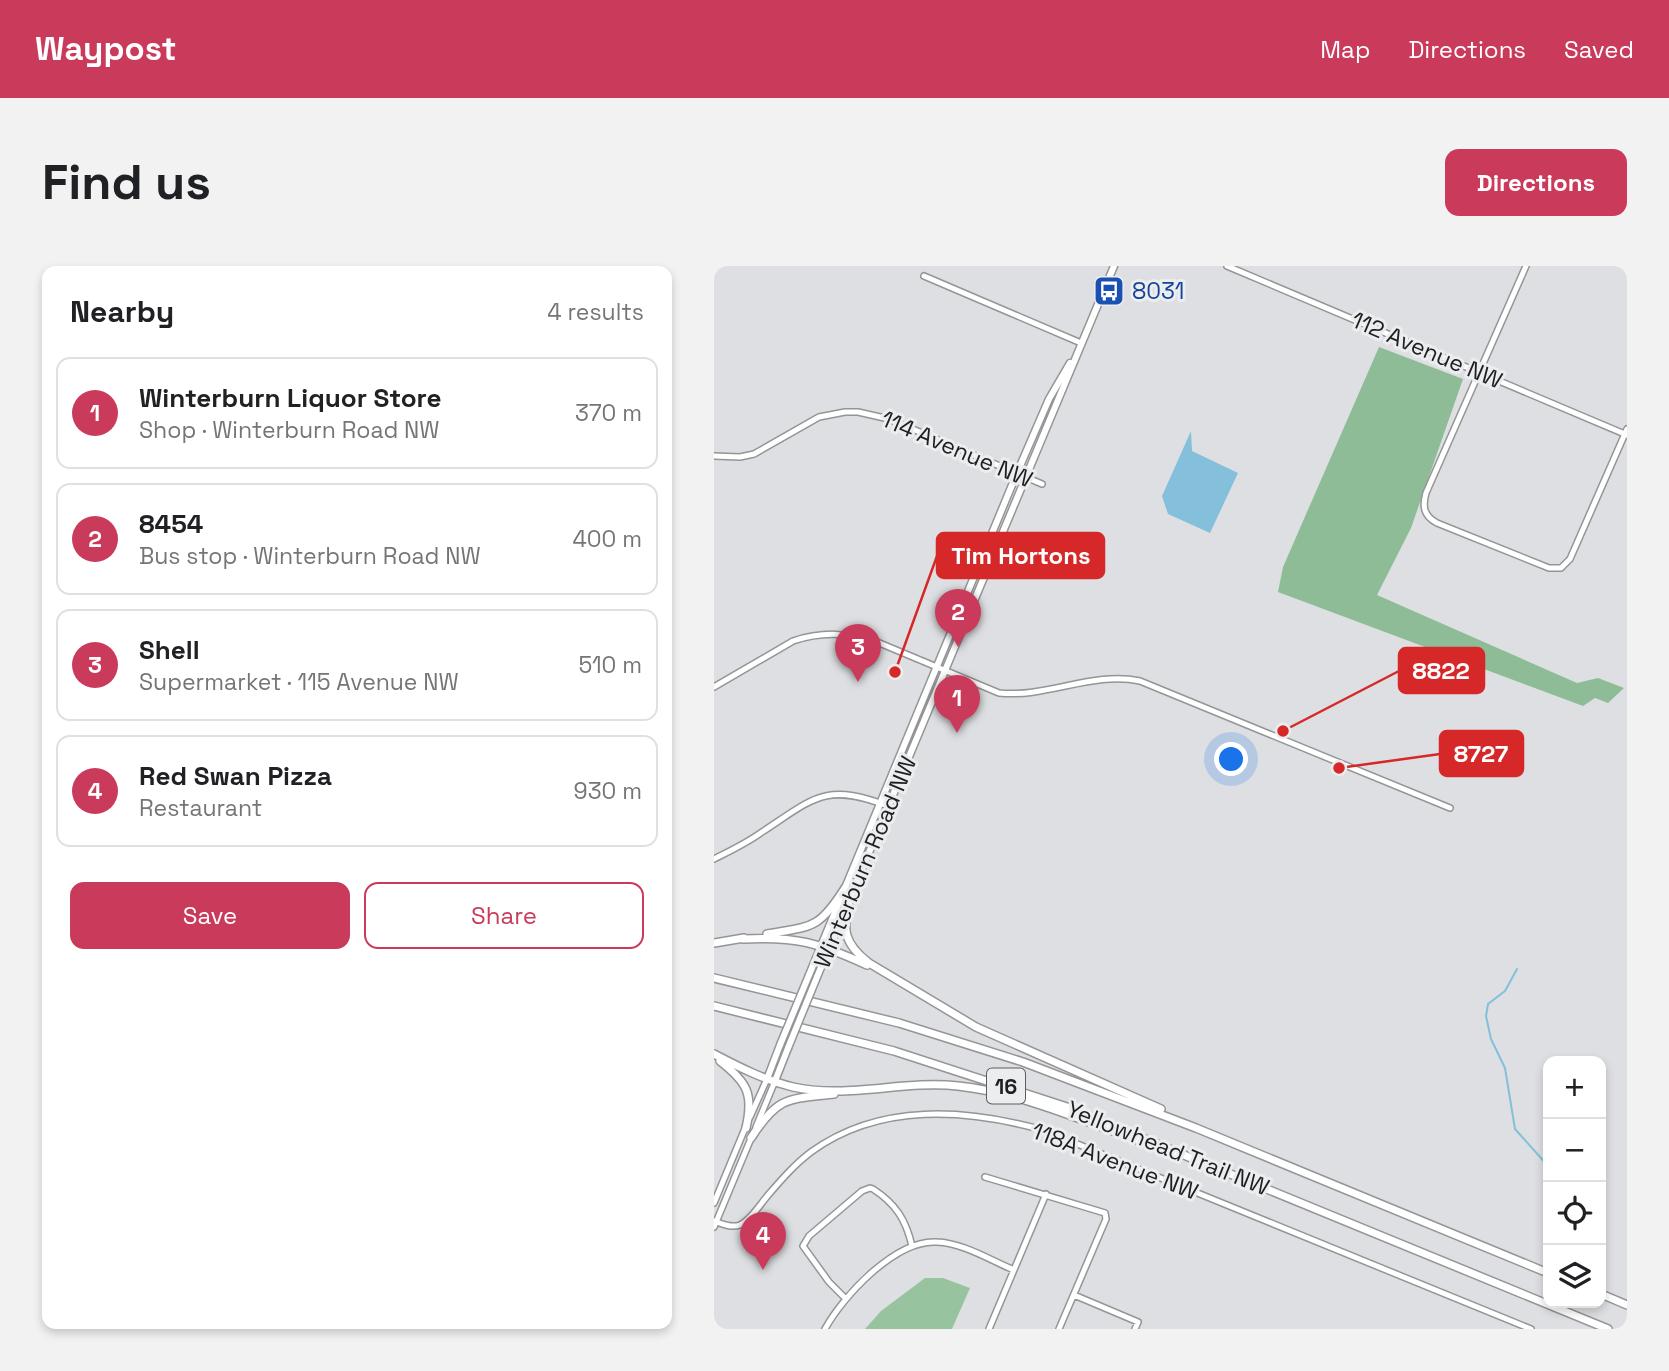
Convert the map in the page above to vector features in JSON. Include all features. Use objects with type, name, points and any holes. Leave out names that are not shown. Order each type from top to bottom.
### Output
[{"type":"highway","points":[[714,943],[803,928],[816,923],[826,916],[845,888]]},
{"type":"highway","points":[[850,898],[844,925],[851,946],[860,957],[976,1027],[1150,1103],[1196,1128]]},
{"type":"highway","points":[[743,939],[790,938],[826,947],[892,977]]},
{"type":"highway","name":"Yellowhead Trail NW","points":[[714,978],[851,1010],[981,1048],[1073,1080],[1543,1271]]},
{"type":"highway","name":"Yellowhead Trail NW","points":[[714,1006],[848,1038],[974,1075],[1098,1119],[1608,1329]]},
{"type":"highway","points":[[714,1055],[771,1080],[814,1089],[932,1084],[980,1088],[1049,1109],[1226,1171]]},
{"type":"highway","points":[[714,1055],[738,1075],[746,1087],[750,1112],[746,1128]]},
{"type":"highway","points":[[751,1138],[766,1115],[784,1101],[862,1089]]},
{"type":"highway","points":[[1606,1296],[1627,1305]]},
{"type":"main road","name":"Winterburn Road NW","points":[[826,947],[845,888],[944,671],[1114,266]]},
{"type":"main road","name":"Winterburn Road NW","points":[[771,1080],[780,1045],[850,898],[936,667],[1017,474],[1049,399],[1081,343]]},
{"type":"main road","name":"Winterburn Road NW","points":[[771,1080],[788,1048],[813,976]]},
{"type":"street","name":"112 Avenue NW","points":[[1227,266],[1626,433]]},
{"type":"street","points":[[1526,266],[1426,493],[1424,507],[1427,517],[1549,568],[1561,568],[1570,559],[1626,433]]},
{"type":"street","points":[[924,276],[1081,343]]},
{"type":"street","name":"114 Avenue NW","points":[[714,456],[740,457],[754,454],[819,417],[858,412],[889,419],[1042,484]]},
{"type":"street","points":[[714,687],[782,646],[807,636],[845,633],[859,636],[995,692],[1009,694],[1051,690],[1124,677],[1140,681],[1450,808]]},
{"type":"street","points":[[714,859],[760,834],[813,799],[825,795],[847,794],[885,805]]},
{"type":"street","name":"Winterburn Road NW","points":[[714,1203],[746,1128],[771,1080]]},
{"type":"street","name":"Winterburn Road NW","points":[[715,1223],[751,1138],[771,1080]]},
{"type":"street","name":"118A Avenue NW","points":[[715,1223],[730,1226],[743,1223],[797,1164],[811,1152],[846,1132],[882,1120],[959,1113],[1043,1130],[1531,1329]]},
{"type":"street","points":[[985,1177],[1106,1214],[1059,1329]]},
{"type":"street","points":[[845,1298],[829,1282],[803,1246],[805,1239],[862,1191],[873,1189],[893,1204],[904,1219],[912,1246]]},
{"type":"street","points":[[989,1329],[1046,1194]]},
{"type":"street","points":[[950,1244],[952,1234]]},
{"type":"street","points":[[825,1329],[845,1298],[880,1267],[912,1246],[928,1242],[950,1244],[1014,1270]]},
{"type":"street","points":[[1074,1295],[1139,1322],[1135,1329]]},
{"type":"green space","points":[[1379,347],[1463,379],[1411,528],[1377,595],[1577,683],[1598,678],[1624,688],[1608,703],[1595,698],[1583,706],[1278,592],[1283,567]]},
{"type":"green space","points":[[925,1278],[943,1278],[970,1288],[952,1329],[865,1329],[881,1311]]},
{"type":"water","points":[[1191,431],[1192,451],[1238,473],[1210,533],[1168,514],[1162,496]]},
{"type":"waterway","points":[[1517,969],[1505,991],[1488,1004],[1486,1016],[1491,1039],[1505,1068],[1515,1129],[1543,1160]]},
{"type":"place","name":"8031","points":[[1109,291]]},
{"type":"place","name":"8454","points":[[958,647]]},
{"type":"place","name":"Tim Hortons","points":[[895,672]]},
{"type":"place","name":"Shell","points":[[858,682]]},
{"type":"place","name":"8822","points":[[1283,731]]},
{"type":"place","name":"Winterburn Liquor Store","points":[[957,733]]},
{"type":"place","name":"8727","points":[[1339,768]]},
{"type":"place","name":"Red Swan Pizza","points":[[763,1270]]}]
